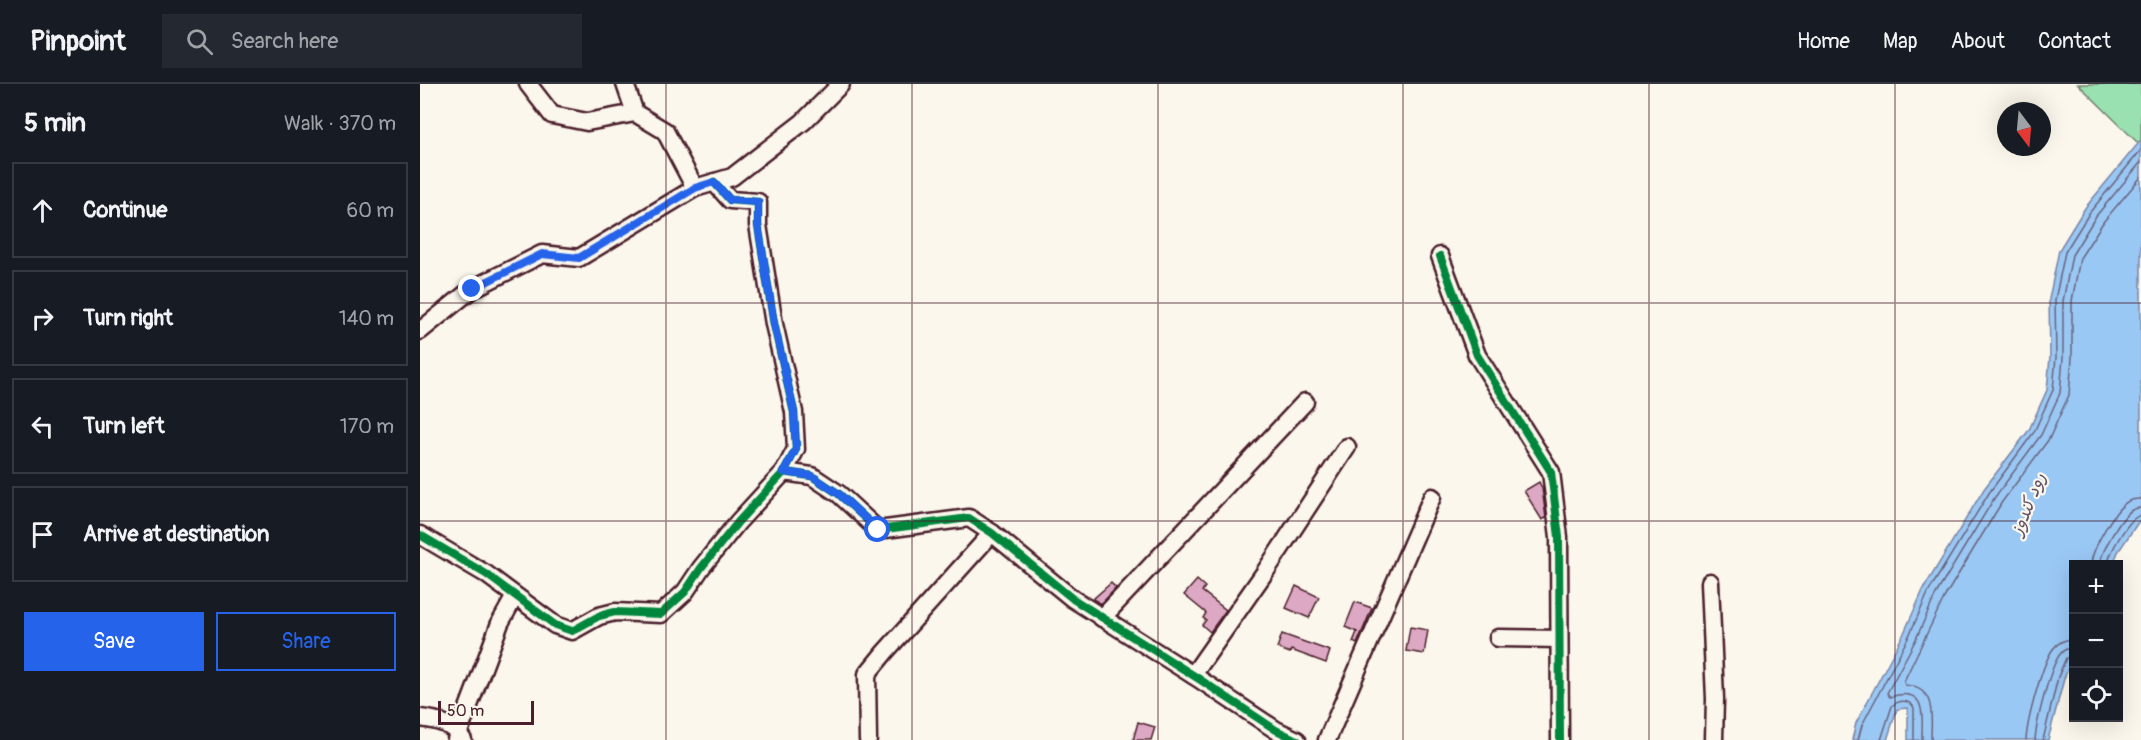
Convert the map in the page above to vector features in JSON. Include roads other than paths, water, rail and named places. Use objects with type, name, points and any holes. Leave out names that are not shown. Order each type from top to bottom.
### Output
[{"type":"street","points":[[528,84],[552,115],[587,122],[635,113]]},
{"type":"street","points":[[625,84],[635,113],[665,131],[695,188]]},
{"type":"street","points":[[420,332],[472,289],[542,254],[579,258],[695,188],[732,177],[803,122],[841,84]]},
{"type":"street","points":[[420,535],[486,574],[555,625],[572,631],[599,616],[615,612],[661,614],[685,592],[738,522],[784,472],[796,449],[794,412],[774,324],[758,225],[758,202],[730,200],[714,182]]},
{"type":"street","points":[[1440,256],[1477,355],[1551,472],[1559,537],[1560,740]]},
{"type":"street","points":[[1102,618],[1305,402]]},
{"type":"street","points":[[1193,675],[1265,573],[1347,447]]},
{"type":"street","points":[[784,472],[812,476],[839,494],[878,530],[969,518],[992,533],[1073,599],[1276,730],[1297,740]]},
{"type":"street","points":[[1327,740],[1432,497]]},
{"type":"street","points":[[868,740],[867,674],[992,533]]},
{"type":"street","points":[[1710,582],[1715,699],[1714,740]]},
{"type":"street","points":[[420,718],[441,722],[459,738],[500,623],[515,596]]},
{"type":"street","points":[[1498,638],[1559,639]]},
{"type":"water","name":"رود کندوز","points":[[2141,140],[2141,518],[2115,560],[2069,560],[2069,666],[2048,740],[1908,740],[1908,708],[1897,709],[1887,740],[1852,740],[1856,723],[1903,635],[1924,588],[1984,489],[2029,430],[2047,390],[2050,357],[2049,299],[2059,250],[2085,208]]}]
